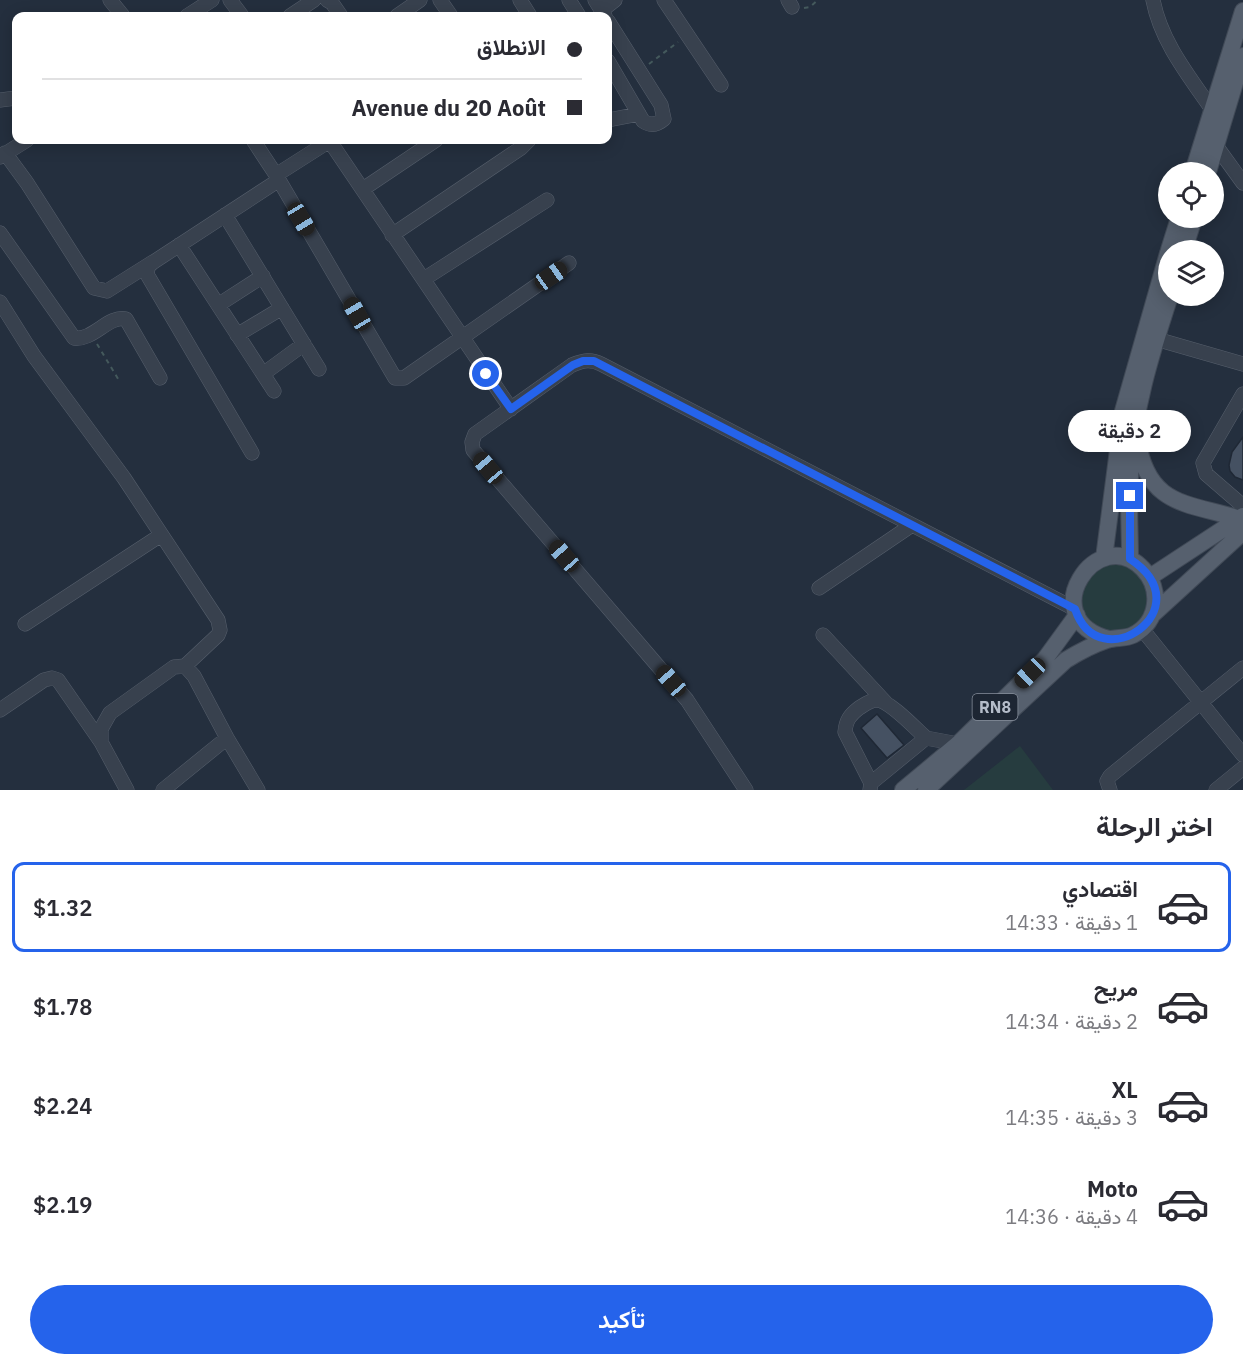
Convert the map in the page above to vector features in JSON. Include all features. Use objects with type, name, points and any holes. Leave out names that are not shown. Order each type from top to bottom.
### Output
[{"type":"main road","points":[[1196,162],[1243,11]]},
{"type":"main road","points":[[1212,162],[1243,56]]},
{"type":"main road","points":[[1152,615],[1155,596],[1150,578],[1142,567],[1130,559],[1104,558],[1123,411],[1158,290]]},
{"type":"main road","points":[[1130,559],[1130,475],[1135,426],[1156,339],[1167,306]]},
{"type":"main road","points":[[1135,426],[1139,451],[1151,478],[1170,498],[1188,506],[1242,518]]},
{"type":"main road","points":[[1150,578],[1242,518]]},
{"type":"main road","points":[[1142,629],[1152,615],[1242,518]]},
{"type":"main road","name":"RN8","points":[[903,790],[958,744],[1045,659],[1076,612],[1074,592],[1079,577],[1090,565],[1104,558]]},
{"type":"main road","points":[[1076,612],[1090,631],[1109,639]]},
{"type":"main road","name":"RN8","points":[[926,790],[939,784],[1066,660],[1083,649],[1109,639],[1132,636],[1142,629]]},
{"type":"street","points":[[110,0],[120,12]]},
{"type":"street","points":[[193,12],[212,0]]},
{"type":"street","points":[[296,12],[314,0]]},
{"type":"street","points":[[327,0],[338,12]]},
{"type":"street","points":[[403,12],[420,0]]},
{"type":"street","points":[[602,12],[615,0]]},
{"type":"street","points":[[664,0],[721,85]]},
{"type":"street","points":[[1153,0],[1164,34],[1179,63],[1213,111]]},
{"type":"street","points":[[612,28],[661,105],[664,119],[657,124],[648,124],[643,121],[612,68]]},
{"type":"street","points":[[612,119],[639,114]]},
{"type":"street","points":[[21,144],[3,155],[27,183],[94,288],[106,291],[225,215],[324,144]]},
{"type":"street","points":[[256,144],[395,378],[404,378],[569,263]]},
{"type":"street","points":[[333,144],[461,338],[511,409]]},
{"type":"street","points":[[363,189],[430,144]]},
{"type":"street","points":[[392,235],[525,144]]},
{"type":"street","points":[[1217,147],[1243,183]]},
{"type":"street","points":[[424,279],[547,200]]},
{"type":"street","points":[[225,215],[319,369]]},
{"type":"street","points":[[0,233],[74,338],[80,339],[120,318],[126,319],[160,378]]},
{"type":"street","points":[[179,245],[274,391]]},
{"type":"street","points":[[155,261],[147,268],[148,276],[252,453]]},
{"type":"street","points":[[218,305],[262,276]]},
{"type":"street","points":[[0,302],[34,356],[124,478],[216,616],[219,624],[218,635],[185,666],[174,667],[110,713],[101,729],[100,742]]},
{"type":"street","points":[[237,335],[282,308]]},
{"type":"street","points":[[1156,339],[1243,364]]},
{"type":"street","points":[[263,374],[304,344]]},
{"type":"street","points":[[746,790],[687,700],[473,450],[472,442],[476,434],[573,365],[583,361],[594,361],[1076,612]]},
{"type":"street","points":[[1242,518],[1206,474],[1203,463],[1243,394]]},
{"type":"street","points":[[819,588],[912,525]]},
{"type":"street","points":[[25,624],[161,535]]},
{"type":"street","points":[[1142,629],[1243,755]]},
{"type":"street","points":[[824,635],[888,704],[926,738],[958,744]]},
{"type":"street","points":[[185,666],[194,676],[258,790]]},
{"type":"street","points":[[1110,790],[1107,781],[1110,776],[1243,668]]},
{"type":"street","points":[[0,710],[44,681],[52,678],[58,680],[100,742],[127,790]]},
{"type":"street","points":[[888,704],[877,700],[867,703],[851,715],[846,723],[845,732],[870,787],[926,738]]},
{"type":"street","points":[[163,790],[227,738]]},
{"type":"street","points":[[1216,790],[1243,768]]},
{"type":"path","points":[[790,3],[810,7],[818,0]]},
{"type":"path","points":[[639,71],[687,35]]},
{"type":"path","points":[[91,334],[120,382]]},
{"type":"green space","points":[[1114,564],[1127,567],[1138,574],[1145,585],[1148,598],[1145,611],[1138,622],[1127,629],[1114,632],[1101,629],[1090,622],[1083,611],[1080,598],[1083,585],[1090,574],[1101,567]]},
{"type":"green space","points":[[1020,746],[1053,790],[964,790]]},
{"type":"building","points":[[1243,437],[1243,480],[1235,477],[1229,465],[1232,452]]},
{"type":"building","points":[[877,714],[904,745],[887,758],[861,728]]},
{"type":"route","points":[[486,374],[511,409],[573,365],[583,361],[594,361],[1075,609],[1083,624],[1090,631],[1109,639],[1132,636],[1142,629],[1152,615],[1156,602],[1155,590],[1150,578],[1142,567],[1130,559],[1130,496]]}]
